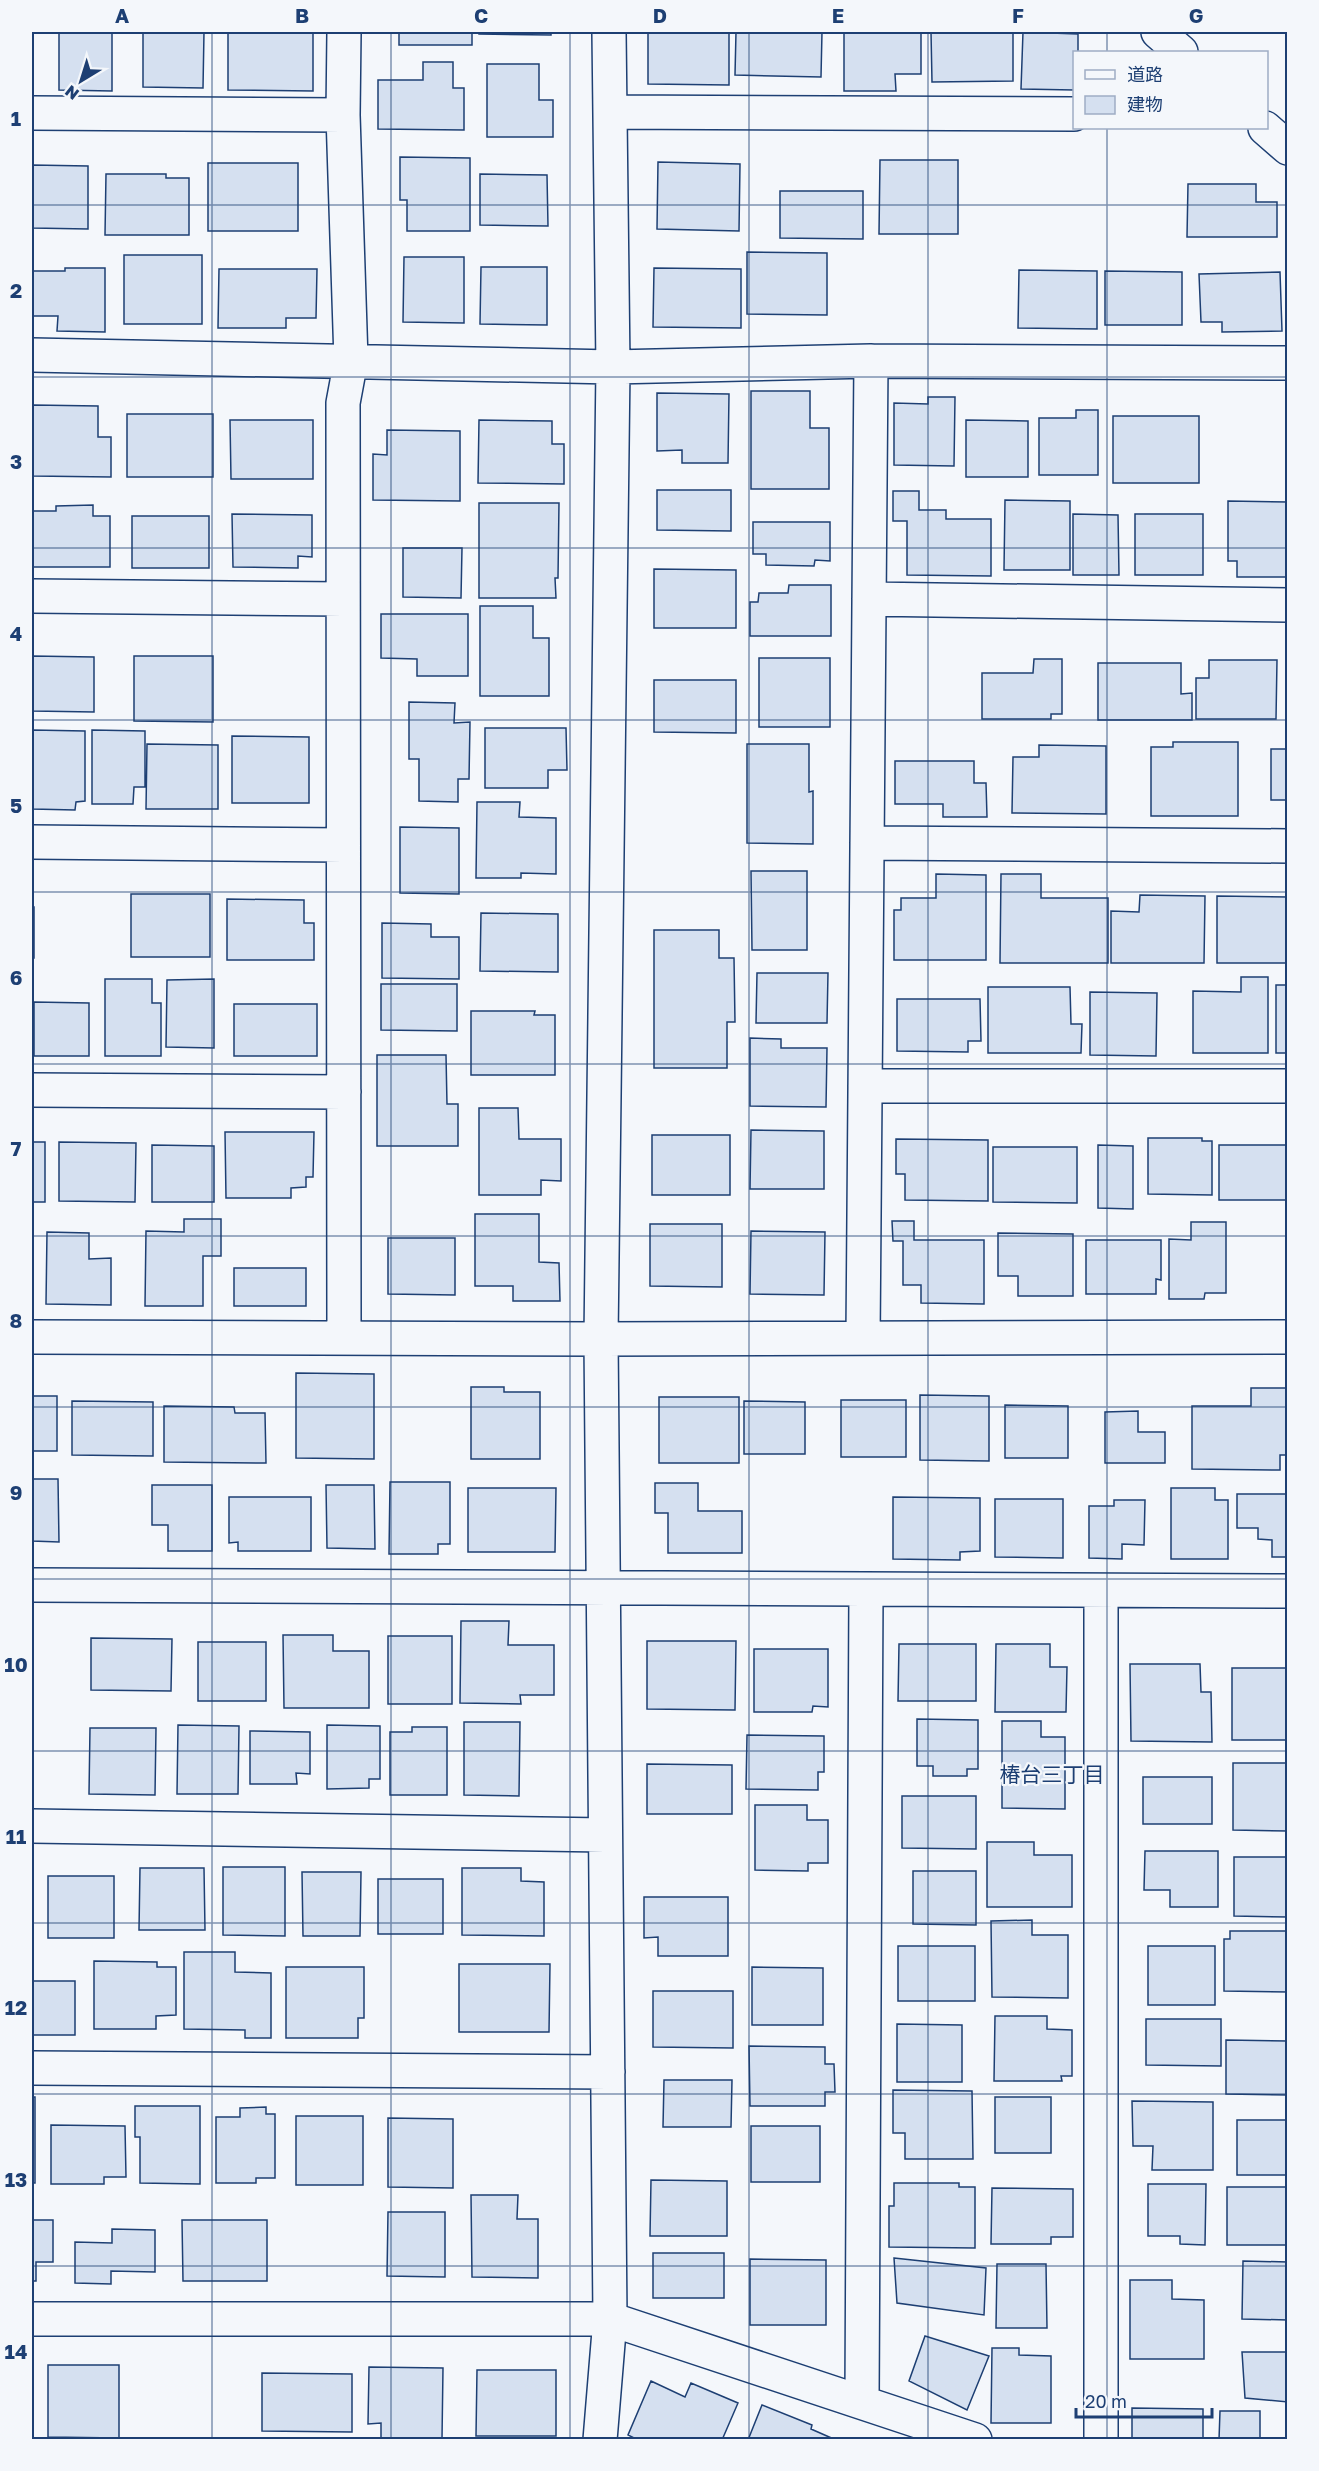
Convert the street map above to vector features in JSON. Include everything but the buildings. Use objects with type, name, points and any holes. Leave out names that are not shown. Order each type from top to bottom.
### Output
[{"type":"street","points":[[344,32],[343,115],[351,360],[343,403],[344,1338]]},
{"type":"street","points":[[600,2439],[610,2319],[601,1340],[613,367],[609,32]]},
{"type":"street","points":[[1158,32],[1180,51]]},
{"type":"street","points":[[610,112],[1073,114]]},
{"type":"street","points":[[32,113],[343,115]]},
{"type":"street","points":[[1266,129],[1287,148]]},
{"type":"street","points":[[32,355],[613,367],[871,361],[1287,363]]},
{"type":"street","points":[[863,1338],[871,361]]},
{"type":"street","points":[[32,596],[343,598]]},
{"type":"street","points":[[869,599],[1287,605]]},
{"type":"street","points":[[32,842],[343,845]]},
{"type":"street","points":[[867,843],[1287,846]]},
{"type":"street","points":[[865,1086],[1287,1086]]},
{"type":"street","points":[[32,1090],[344,1092]]},
{"type":"street","points":[[32,1337],[601,1340],[1287,1337]]},
{"type":"street","points":[[32,1585],[603,1590],[1287,1592]]},
{"type":"street","points":[[862,2401],[866,1590]]},
{"type":"street","points":[[1101,1591],[1101,2439]]},
{"type":"street","points":[[32,1826],[605,1835]]},
{"type":"street","points":[[32,2068],[608,2072]]},
{"type":"street","points":[[32,2319],[610,2319],[975,2439]]},
{"type":"district","name":"椿台三丁目","points":[[1052,1775]]}]
